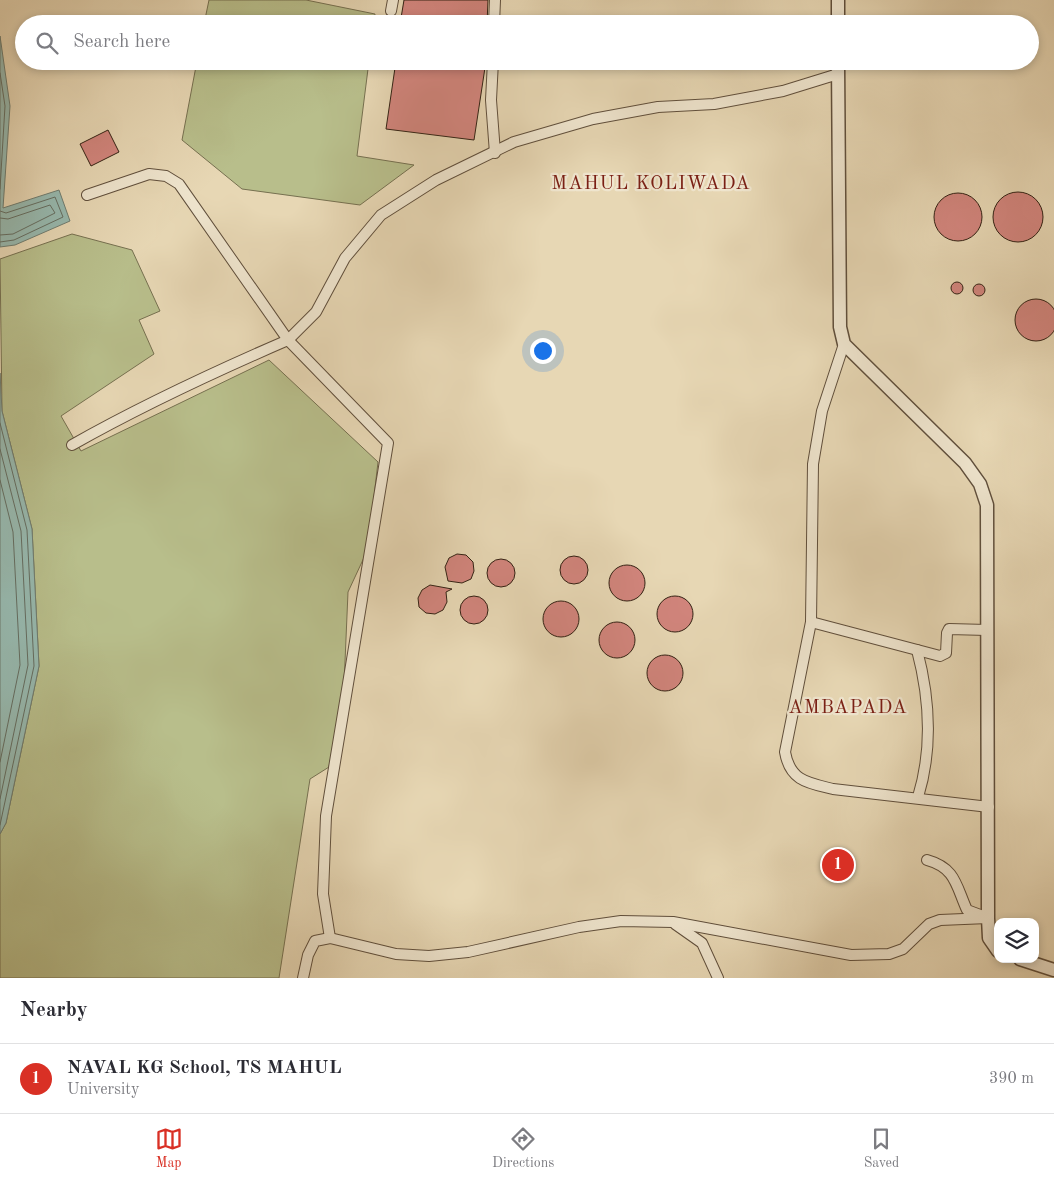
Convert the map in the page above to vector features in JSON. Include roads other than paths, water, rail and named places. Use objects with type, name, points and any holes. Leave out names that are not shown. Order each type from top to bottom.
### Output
[{"type":"street","points":[[391,12],[393,0]]},
{"type":"street","points":[[495,15],[496,0]]},
{"type":"street","points":[[838,0],[838,15]]},
{"type":"street","points":[[493,70],[491,100],[495,153]]},
{"type":"street","points":[[72,445],[106,426],[212,374],[288,340],[316,312],[345,258],[381,215],[436,180],[495,153],[514,142],[593,119],[658,107],[714,104],[783,91],[833,70]]},
{"type":"street","points":[[838,70],[840,327],[844,344],[822,411],[813,464],[811,622],[785,752],[787,766],[793,774],[808,783],[833,789],[918,797],[989,807]]},
{"type":"street","points":[[87,195],[149,174],[166,176],[179,184],[288,340],[388,442],[326,816],[323,894],[330,938]]},
{"type":"street","points":[[844,344],[966,463],[980,484],[987,505],[988,918],[989,938],[994,945]]},
{"type":"street","points":[[811,622],[917,650],[944,655],[946,653],[947,632],[949,629],[987,630]]},
{"type":"street","points":[[917,650],[929,712],[928,750],[918,797]]},
{"type":"street","points":[[927,860],[939,863],[955,877],[967,910],[988,918]]},
{"type":"street","points":[[303,978],[308,955],[315,941],[330,938],[396,954],[430,956],[468,952],[579,926],[621,921],[673,922],[861,954],[889,954],[904,949],[929,924],[940,920],[988,918]]},
{"type":"street","points":[[673,922],[702,943],[718,978]]},
{"type":"street","points":[[1032,963],[1054,970]]},
{"type":"water","points":[[0,36],[10,106],[3,208],[59,190],[70,221],[15,245],[0,247]]},
{"type":"water","points":[[0,373],[2,411],[32,529],[39,666],[6,823],[0,834]]},
{"type":"place","name":"NAVAL KG School, TS MAHUL","points":[[838,865]]},
{"type":"district","name":"MAHUL KOLIWADA","points":[[651,184]]},
{"type":"district","name":"AMBAPADA","points":[[848,708]]}]
